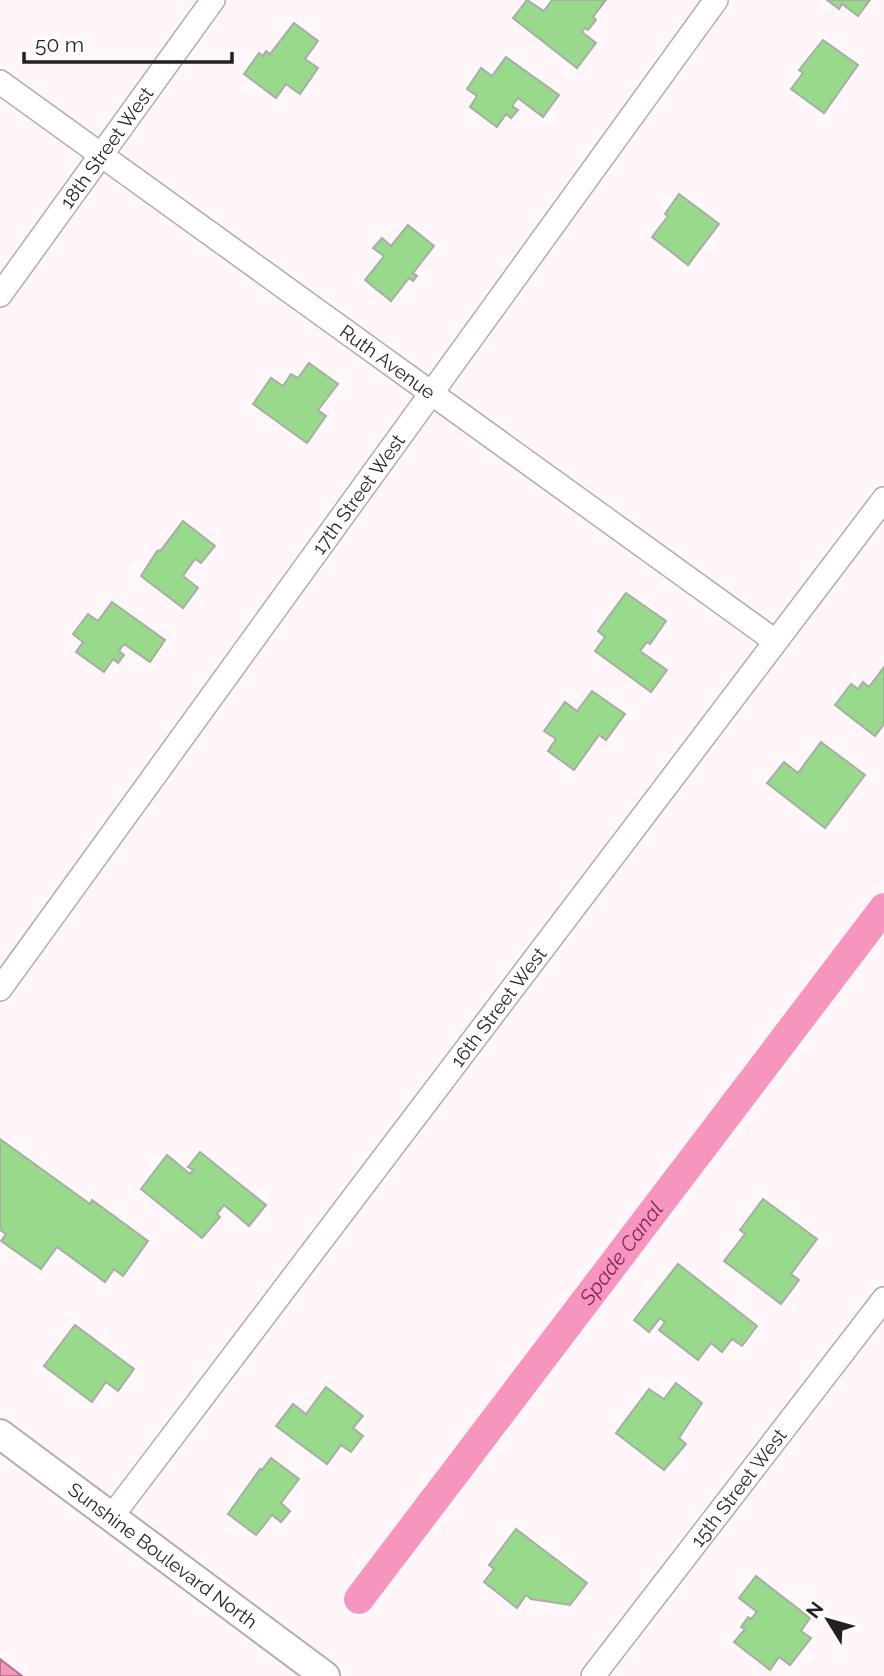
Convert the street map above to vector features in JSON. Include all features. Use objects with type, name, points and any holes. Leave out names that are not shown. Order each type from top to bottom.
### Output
[{"type":"street","name":"18th Street West","points":[[0,295],[213,0]]},
{"type":"street","name":"17th Street West","points":[[0,989],[716,0]]},
{"type":"street","name":"Ruth Avenue","points":[[0,82],[775,641]]},
{"type":"street","name":"16th Street West","points":[[112,1516],[884,499]]},
{"type":"street","name":"15th Street West","points":[[593,1676],[884,1298]]},
{"type":"street","name":"Sunshine Boulevard North","points":[[0,1434],[326,1676]]},
{"type":"shaded area","points":[[0,1659],[22,1676],[0,1676]]},
{"type":"building","points":[[527,0],[544,11],[552,0],[606,0],[593,17],[596,20],[588,30],[585,28],[582,32],[596,43],[577,68],[513,18]]},
{"type":"building","points":[[827,0],[870,0],[858,16],[842,4],[839,9]]},
{"type":"building","points":[[294,23],[318,41],[305,59],[318,68],[300,94],[286,84],[276,98],[244,74],[259,53],[263,56],[266,51],[270,54]]},
{"type":"building","points":[[823,40],[858,65],[824,113],[791,89],[803,73],[799,70]]},
{"type":"building","points":[[506,57],[559,95],[543,117],[518,98],[512,106],[518,110],[511,118],[506,114],[497,127],[470,107],[477,96],[467,89],[481,68],[492,76]]},
{"type":"building","points":[[679,194],[719,224],[688,265],[652,237],[668,216],[665,214]]},
{"type":"building","points":[[408,225],[434,246],[413,273],[417,276],[413,281],[409,278],[391,301],[365,280],[384,256],[373,248],[382,238],[391,246]]},
{"type":"building","points":[[309,363],[338,384],[318,410],[326,416],[307,443],[253,404],[271,378],[283,386],[291,374],[298,378]]},
{"type":"building","points":[[183,521],[215,546],[201,563],[195,559],[183,576],[198,588],[183,608],[141,576],[157,551],[161,550]]},
{"type":"building","points":[[626,593],[666,621],[650,644],[647,642],[640,651],[667,670],[651,692],[595,651],[605,637],[598,631]]},
{"type":"building","points":[[112,602],[165,640],[150,662],[124,644],[119,651],[124,655],[118,663],[113,659],[104,672],[76,652],[83,642],[73,634],[88,614],[98,621]]},
{"type":"building","points":[[884,667],[884,724],[875,736],[835,705],[851,684],[858,689],[863,682],[869,687]]},
{"type":"building","points":[[592,691],[625,714],[606,740],[599,735],[574,770],[548,751],[556,739],[544,731],[565,702],[577,711]]},
{"type":"building","points":[[821,742],[865,775],[825,828],[767,783],[784,762],[798,773]]},
{"type":"building","points":[[0,1139],[90,1204],[92,1200],[148,1241],[123,1276],[114,1269],[105,1282],[57,1247],[41,1269],[1,1241],[6,1234],[0,1230]]},
{"type":"building","points":[[200,1152],[266,1205],[249,1226],[224,1205],[217,1214],[220,1217],[202,1238],[141,1189],[167,1155],[190,1174],[193,1170],[188,1167]]},
{"type":"building","points":[[763,1199],[817,1239],[791,1274],[799,1280],[781,1304],[724,1261],[745,1234],[740,1230]]},
{"type":"building","points":[[678,1264],[757,1326],[742,1346],[732,1339],[722,1352],[711,1343],[698,1360],[659,1330],[665,1322],[660,1318],[649,1332],[634,1320]]},
{"type":"building","points":[[75,1325],[134,1369],[118,1391],[106,1382],[92,1402],[44,1366]]},
{"type":"building","points":[[676,1383],[702,1403],[679,1438],[686,1444],[664,1470],[616,1433],[649,1389],[664,1399]]},
{"type":"building","points":[[326,1387],[363,1416],[353,1428],[363,1436],[351,1452],[341,1445],[327,1464],[276,1426],[293,1404],[306,1414]]},
{"type":"building","points":[[271,1458],[299,1479],[281,1503],[290,1511],[281,1522],[272,1515],[256,1535],[228,1514]]},
{"type":"building","points":[[516,1529],[587,1583],[570,1605],[531,1599],[526,1595],[517,1608],[484,1582],[494,1569],[489,1565]]},
{"type":"building","points":[[756,1576],[810,1618],[801,1631],[811,1638],[790,1665],[779,1657],[770,1670],[734,1642],[745,1629],[741,1627],[748,1617],[751,1619],[757,1612],[739,1598]]},
{"type":"waterway","name":"Spade Canal","points":[[359,1599],[884,908]]}]
